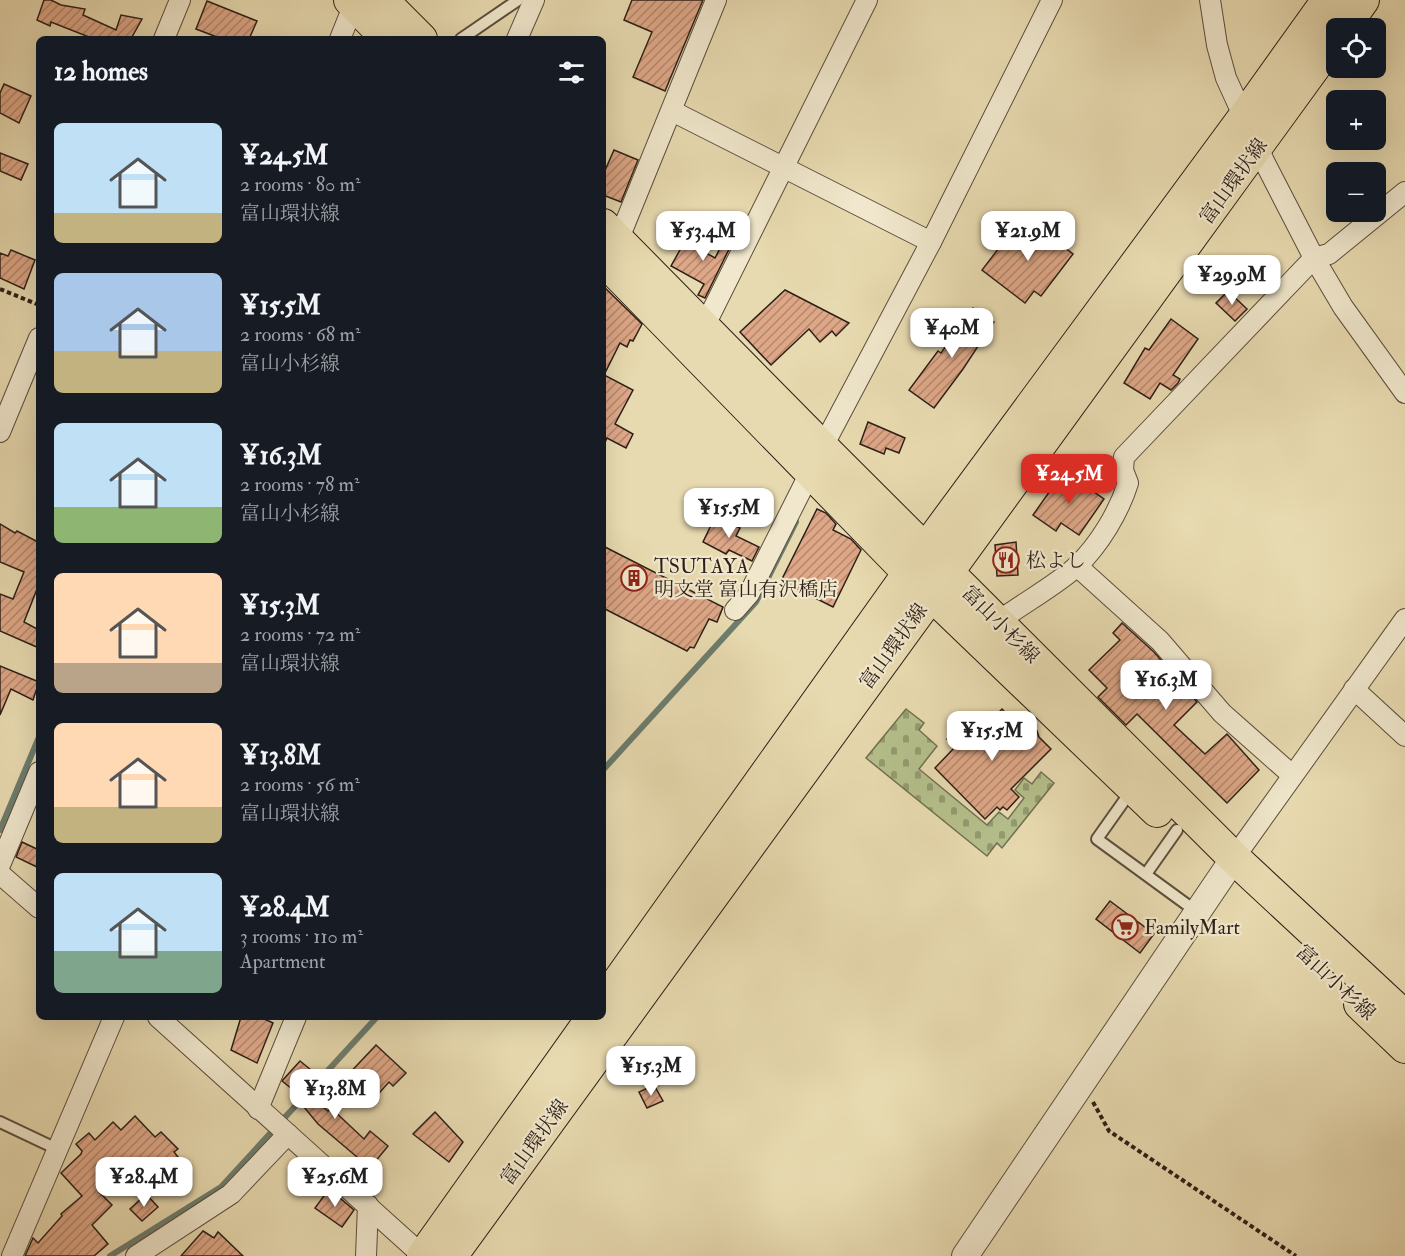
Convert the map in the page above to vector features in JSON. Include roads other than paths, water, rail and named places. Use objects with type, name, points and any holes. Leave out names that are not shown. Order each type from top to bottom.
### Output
[{"type":"main road","name":"富山環状線","points":[[451,1256],[1328,0]]},
{"type":"main road","points":[[1350,18],[1363,0]]},
{"type":"main road","points":[[362,1],[386,36]]},
{"type":"main road","points":[[362,1],[416,36]]},
{"type":"main road","name":"富山環状線","points":[[606,999],[928,572],[1258,147],[1326,51]]},
{"type":"main road","name":"富山小杉線","points":[[607,253],[704,327],[817,460]]},
{"type":"main road","name":"富山小杉線","points":[[607,253],[928,572],[1133,788],[1176,830],[1228,866],[1405,1017]]},
{"type":"main road","name":"富山小杉線","points":[[928,572],[999,624],[1228,866],[1405,1047]]},
{"type":"main road","name":"富山環状線","points":[[423,1256],[591,1020]]},
{"type":"street","points":[[165,36],[180,0]]},
{"type":"street","points":[[518,36],[534,0]]},
{"type":"street","points":[[607,253],[672,111],[716,0]]},
{"type":"street","points":[[704,327],[867,0]]},
{"type":"street","points":[[735,610],[750,594],[931,242],[1052,0]]},
{"type":"street","points":[[1210,0],[1217,45],[1226,78],[1258,147],[1314,258],[1343,307],[1405,393]]},
{"type":"street","points":[[342,36],[362,1]]},
{"type":"street","points":[[672,111],[931,242]]},
{"type":"street","points":[[999,624],[1009,614],[1077,566],[1101,537],[1125,494],[1128,483],[1123,470],[1124,457],[1314,258],[1329,254],[1405,192]]},
{"type":"street","points":[[0,432],[36,345]]},
{"type":"street","points":[[1077,566],[1160,642],[1222,713],[1292,775]]},
{"type":"street","points":[[964,1256],[1228,866],[1405,619]]},
{"type":"street","points":[[1354,689],[1405,736]]},
{"type":"street","points":[[0,865],[36,779]]},
{"type":"street","points":[[0,874],[36,905]]},
{"type":"street","points":[[12,1256],[113,1020]]},
{"type":"street","points":[[161,1020],[423,1256]]},
{"type":"street","points":[[258,1109],[295,1020]]},
{"type":"street","points":[[136,1256],[231,1194],[288,1134]]},
{"type":"street","points":[[366,1256],[368,1205]]},
{"type":"lane","points":[[465,36],[519,0]]},
{"type":"lane","points":[[1133,788],[1097,839],[1198,912]]},
{"type":"lane","points":[[1146,874],[1176,830]]},
{"type":"lane","points":[[0,1122],[57,1149]]},
{"type":"waterway","points":[[606,767],[756,602],[796,522]]},
{"type":"waterway","points":[[0,830],[36,744]]},
{"type":"waterway","points":[[110,1256],[221,1187],[374,1020]]},
{"type":"place","name":"松よし","points":[[1006,560]]},
{"type":"place","name":"TSUTAYA 明文堂 富山有沢橋店","points":[[634,578]]},
{"type":"place","name":"FamilyMart","points":[[1125,927]]}]
